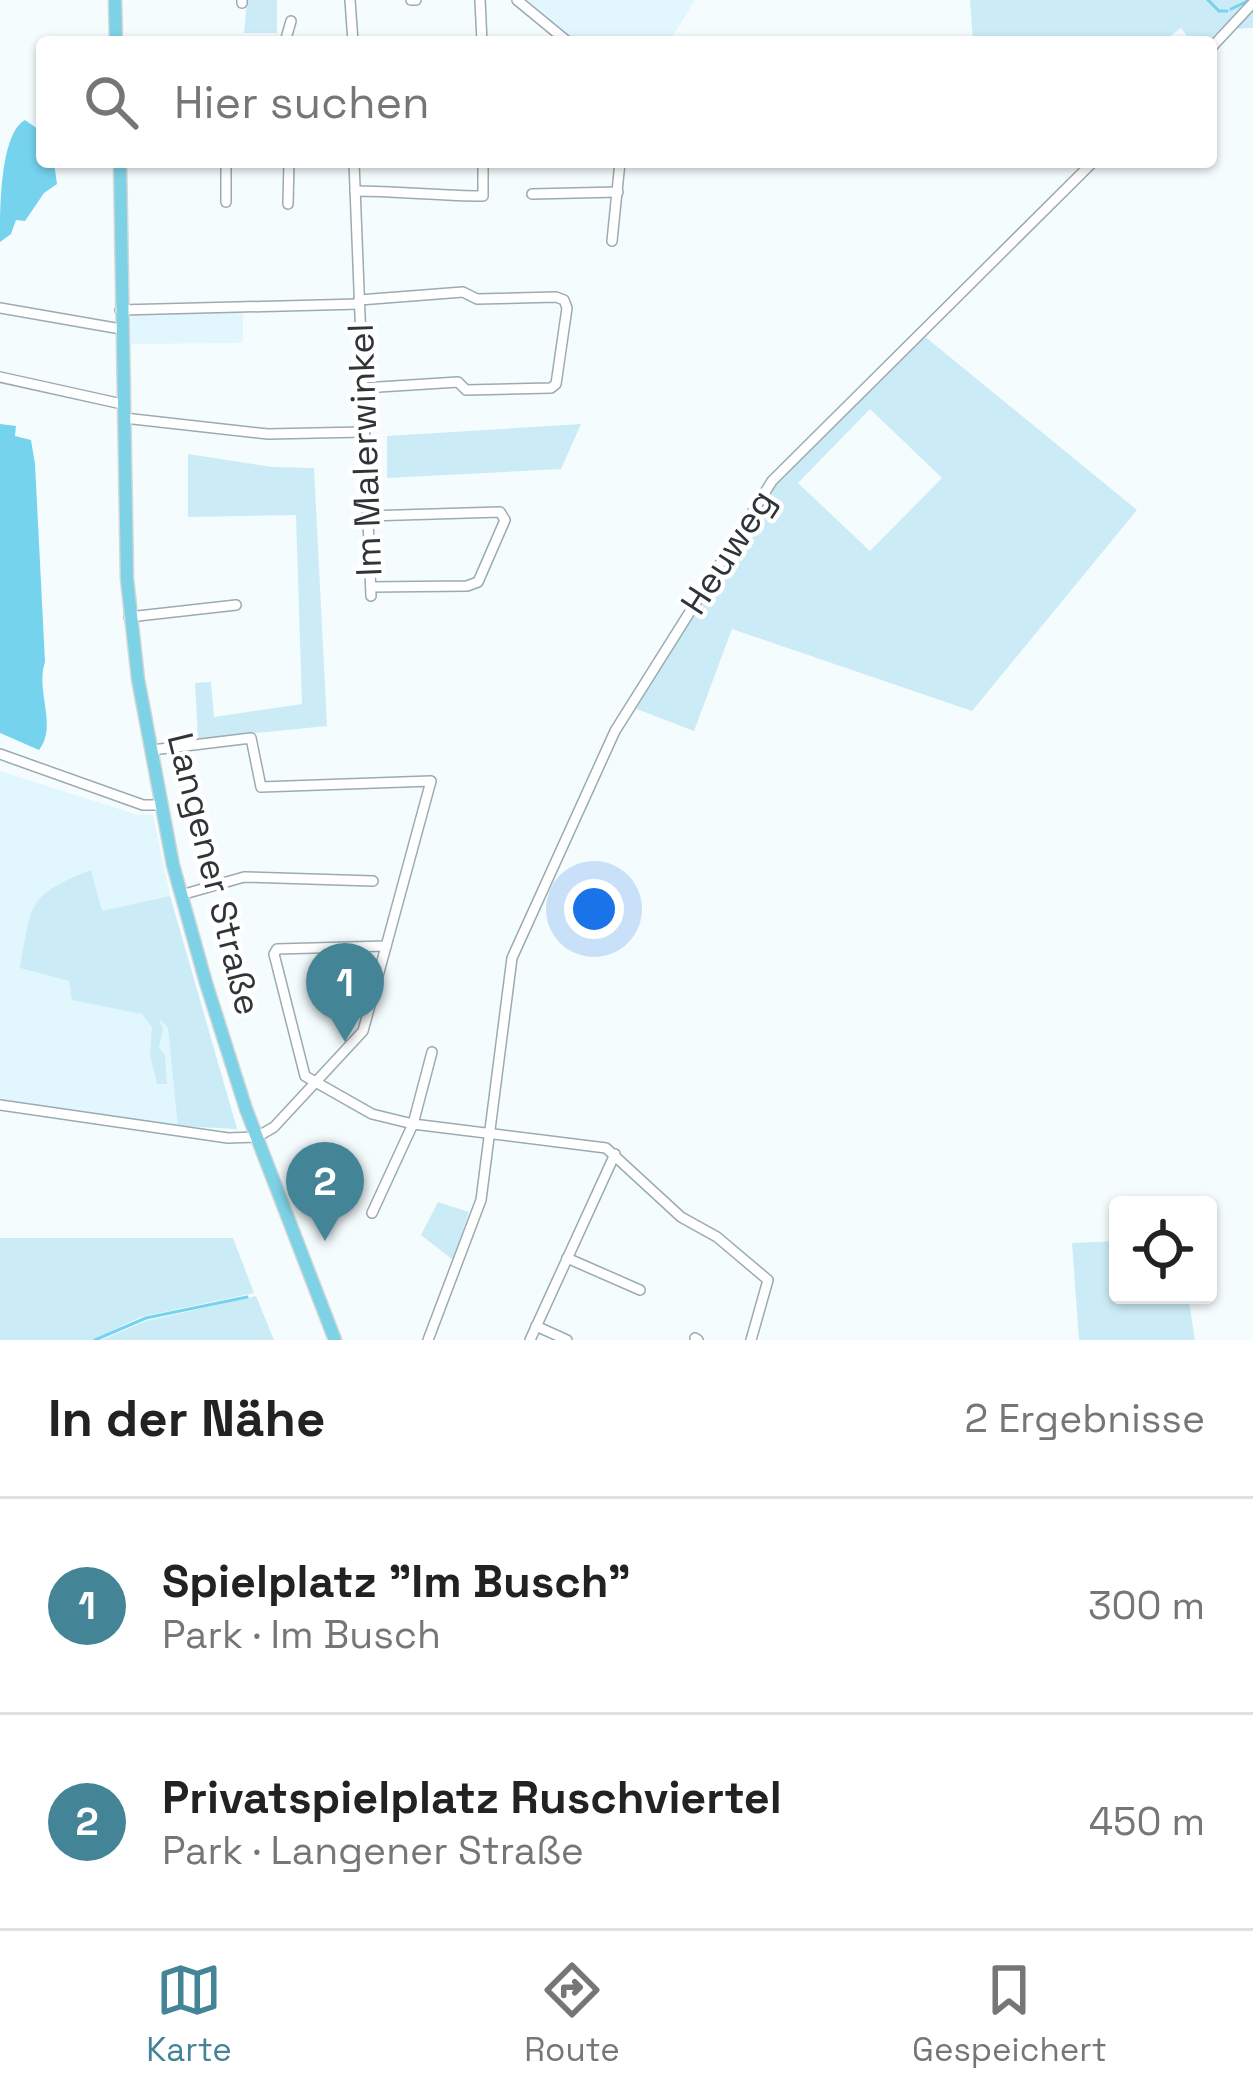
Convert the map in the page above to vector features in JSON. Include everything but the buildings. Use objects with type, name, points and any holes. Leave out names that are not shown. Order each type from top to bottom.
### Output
[{"type":"main road","points":[[115,0],[116,36]]},
{"type":"main road","name":"Langener Straße","points":[[120,168],[129,616],[161,805],[211,1000],[257,1137],[335,1340]]},
{"type":"street","points":[[350,0],[353,36]]},
{"type":"street","points":[[480,0],[482,36]]},
{"type":"street","points":[[518,0],[561,36]]},
{"type":"street","points":[[1217,42],[1251,6]]},
{"type":"street","points":[[287,36],[291,22]]},
{"type":"street","points":[[226,168],[226,202]]},
{"type":"street","points":[[288,204],[289,168]]},
{"type":"street","name":"Im Malerwinkel","points":[[354,168],[363,432],[367,516],[371,592],[478,582],[505,520],[500,512],[367,516]]},
{"type":"street","points":[[355,190],[483,196],[483,168]]},
{"type":"street","points":[[612,241],[620,168]]},
{"type":"street","name":"Heuweg","points":[[428,1340],[481,1199],[512,958],[609,742],[764,491],[1087,168]]},
{"type":"street","points":[[532,194],[618,192]]},
{"type":"street","points":[[120,310],[359,302],[463,292],[477,299],[564,300],[567,308],[556,384],[551,388],[466,390],[458,382],[363,388]]},
{"type":"street","points":[[0,308],[121,329]]},
{"type":"street","points":[[0,377],[123,411],[268,434],[363,432]]},
{"type":"street","points":[[129,616],[236,605]]},
{"type":"street","points":[[0,1105],[228,1138],[257,1137],[274,1127],[318,1083],[363,1031],[431,781],[261,788],[251,738],[152,750]]},
{"type":"street","points":[[0,754],[143,806],[161,805]]},
{"type":"street","points":[[182,895],[244,877],[374,881]]},
{"type":"street","points":[[386,946],[277,949],[274,954],[305,1076],[372,1114],[412,1124],[606,1148],[681,1217],[717,1237],[768,1280],[751,1340]]},
{"type":"street","points":[[372,1213],[412,1124],[432,1052]]},
{"type":"street","points":[[530,1340],[615,1154]]},
{"type":"street","points":[[568,1258],[640,1290]]},
{"type":"street","points":[[536,1326],[567,1340]]},
{"type":"shaded area","points":[[247,0],[277,0],[277,33],[244,33]]},
{"type":"shaded area","points":[[527,0],[695,0],[673,36],[569,36]]},
{"type":"shaded area","points":[[970,0],[1253,0],[1253,28],[1236,29],[1230,21],[1214,36],[1187,36],[1181,28],[1170,36],[973,36]]},
{"type":"shaded area","points":[[131,312],[243,312],[243,343],[131,344]]},
{"type":"shaded area","points":[[923,335],[1137,510],[972,711],[732,629],[694,731],[634,708],[775,482]],"holes":[[[870,409],[942,478],[870,551],[798,483]]]},
{"type":"shaded area","points":[[581,424],[561,469],[387,478],[387,436]]},
{"type":"shaded area","points":[[188,454],[272,467],[314,468],[327,726],[198,739],[195,683],[211,682],[214,717],[302,704],[296,515],[188,517]]},
{"type":"shaded area","points":[[0,771],[138,815],[153,815],[170,896],[237,1129],[178,1126],[0,1102]]},
{"type":"shaded area","points":[[91,870],[102,911],[170,896],[237,1129],[178,1126],[168,1028],[159,1019],[167,1084],[157,1084],[150,1055],[152,1027],[142,1014],[72,1000],[69,981],[20,968],[36,904],[55,887]]},
{"type":"shaded area","points":[[438,1202],[469,1212],[453,1260],[421,1235]]},
{"type":"shaded area","points":[[0,1238],[233,1238],[254,1293],[141,1317],[92,1340],[0,1340]]},
{"type":"shaded area","points":[[1109,1241],[1109,1304],[1189,1304],[1195,1340],[1079,1340],[1072,1243]]},
{"type":"shaded area","points":[[256,1296],[274,1340],[101,1340],[146,1321]]},
{"type":"water","points":[[25,120],[36,128],[36,168],[55,168],[57,184],[44,193],[25,221],[16,220],[11,234],[0,242],[6,156]]},
{"type":"water","points":[[0,424],[16,426],[15,436],[31,440],[35,464],[47,719],[39,750],[0,733]]},
{"type":"waterway","points":[[1208,0],[1219,11],[1227,11]]},
{"type":"waterway","points":[[1231,9],[1250,0]]},
{"type":"waterway","points":[[95,1340],[146,1318],[247,1297]]},
{"type":"place","name":"Spielplatz \"Im Busch\"","points":[[345,1042]]},
{"type":"place","name":"Privatspielplatz Ruschviertel","points":[[325,1241]]}]
